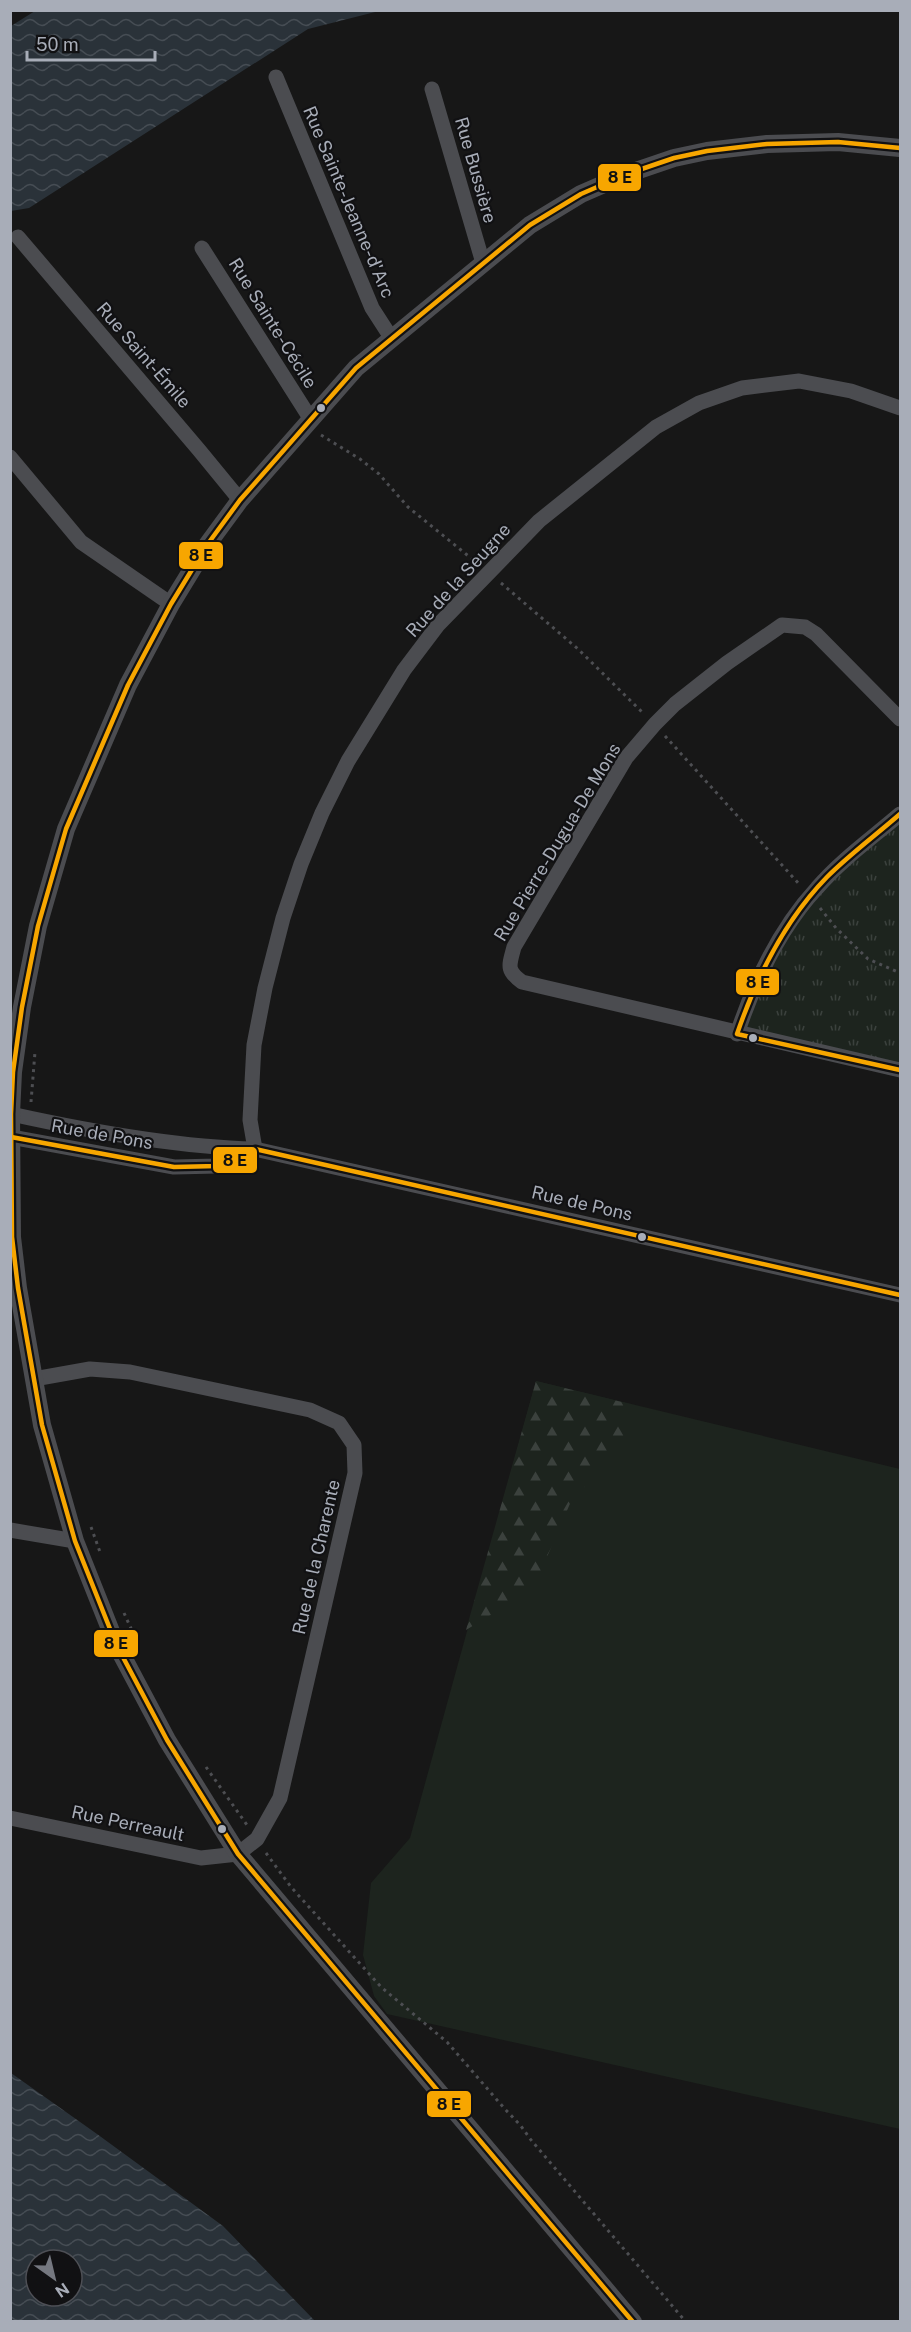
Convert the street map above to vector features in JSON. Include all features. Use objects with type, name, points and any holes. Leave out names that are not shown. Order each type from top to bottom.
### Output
[{"type":"street","name":"Rue Sainte-Jeanne-d'Arc","points":[[276,76],[372,308],[392,339]]},
{"type":"street","name":"Rue Bussière","points":[[432,89],[483,263]]},
{"type":"street","points":[[633,2322],[238,1854],[166,1740],[116,1644],[75,1541],[42,1425],[18,1288],[12,1237],[13,1072],[22,1007],[38,926],[66,829],[128,685],[171,604],[207,545],[240,500],[356,368],[530,225],[581,194],[627,174],[674,158],[707,151],[767,144],[838,142],[900,148]]},
{"type":"street","name":"Rue Saint-Émile","points":[[18,237],[240,500]]},
{"type":"street","name":"Rue Sainte-Cécile","points":[[202,248],[310,418]]},
{"type":"street","name":"Rue de la Seugne","points":[[255,1149],[250,1120],[254,1045],[265,988],[283,918],[322,813],[348,761],[404,670],[438,626],[538,521],[656,427],[699,403],[742,388],[799,381],[850,391],[900,408]]},
{"type":"street","points":[[10,457],[81,542],[171,604]]},
{"type":"street","name":"Rue Pierre-Dugua-De Mons","points":[[900,719],[816,634],[805,627],[782,626],[727,663],[675,704],[626,758],[513,947],[509,964],[512,974],[522,982],[737,1034],[900,1070]]},
{"type":"street","points":[[737,1034],[748,1000],[787,928],[810,896],[828,876],[900,814]]},
{"type":"street","name":"Rue de Pons","points":[[11,1114],[162,1141],[218,1148],[255,1149],[900,1295]]},
{"type":"street","name":"Rue de Pons","points":[[11,1137],[174,1167],[217,1166],[238,1159],[255,1149]]},
{"type":"street","name":"Rue de la Charente","points":[[34,1379],[90,1370],[130,1372],[310,1410],[339,1422],[354,1445],[355,1473],[280,1798],[257,1839],[238,1854]]},
{"type":"street","points":[[10,1530],[75,1541]]},
{"type":"street","name":"Rue Perreault","points":[[10,1818],[201,1858],[238,1854]]},
{"type":"path","points":[[310,418],[319,433],[379,474],[408,507],[490,573],[578,649],[655,724],[836,928],[868,959],[900,973]]},
{"type":"path","points":[[30,1118],[35,1049]]},
{"type":"path","points":[[87,1518],[102,1558]]},
{"type":"path","points":[[123,1609],[141,1652]]},
{"type":"path","points":[[205,1765],[291,1887],[381,1988],[447,2042],[522,2126],[531,2140],[686,2322]]},
{"type":"green space","points":[[900,814],[900,1070],[737,1034],[810,896]]},
{"type":"green space","points":[[536,1381],[900,1469],[900,2129],[387,2014],[374,1996],[363,1955],[371,1883],[410,1838]]},
{"type":"green space","points":[[536,1381],[630,1404],[623,1440],[606,1466],[572,1499],[540,1573],[507,1605],[466,1630]]},
{"type":"water","points":[[35,11],[379,11],[308,29],[29,208],[11,211],[11,26]]},
{"type":"water","points":[[11,2073],[223,2226],[315,2321],[11,2321]]},
{"type":"transit line","points":[[633,2322],[238,1854],[167,1740],[116,1644],[75,1541],[42,1425],[18,1288],[12,1237],[13,1072],[22,1007],[38,926],[66,829],[128,685],[171,604],[207,545],[240,500],[356,368],[530,225],[581,194],[627,174],[674,158],[707,151],[767,144],[838,142],[900,148]]},
{"type":"transit line","points":[[900,814],[827,877],[798,912],[773,950],[753,991],[737,1034],[900,1070]]},
{"type":"transit line","points":[[11,1137],[174,1167],[217,1166],[238,1159],[255,1149],[900,1295]]}]
